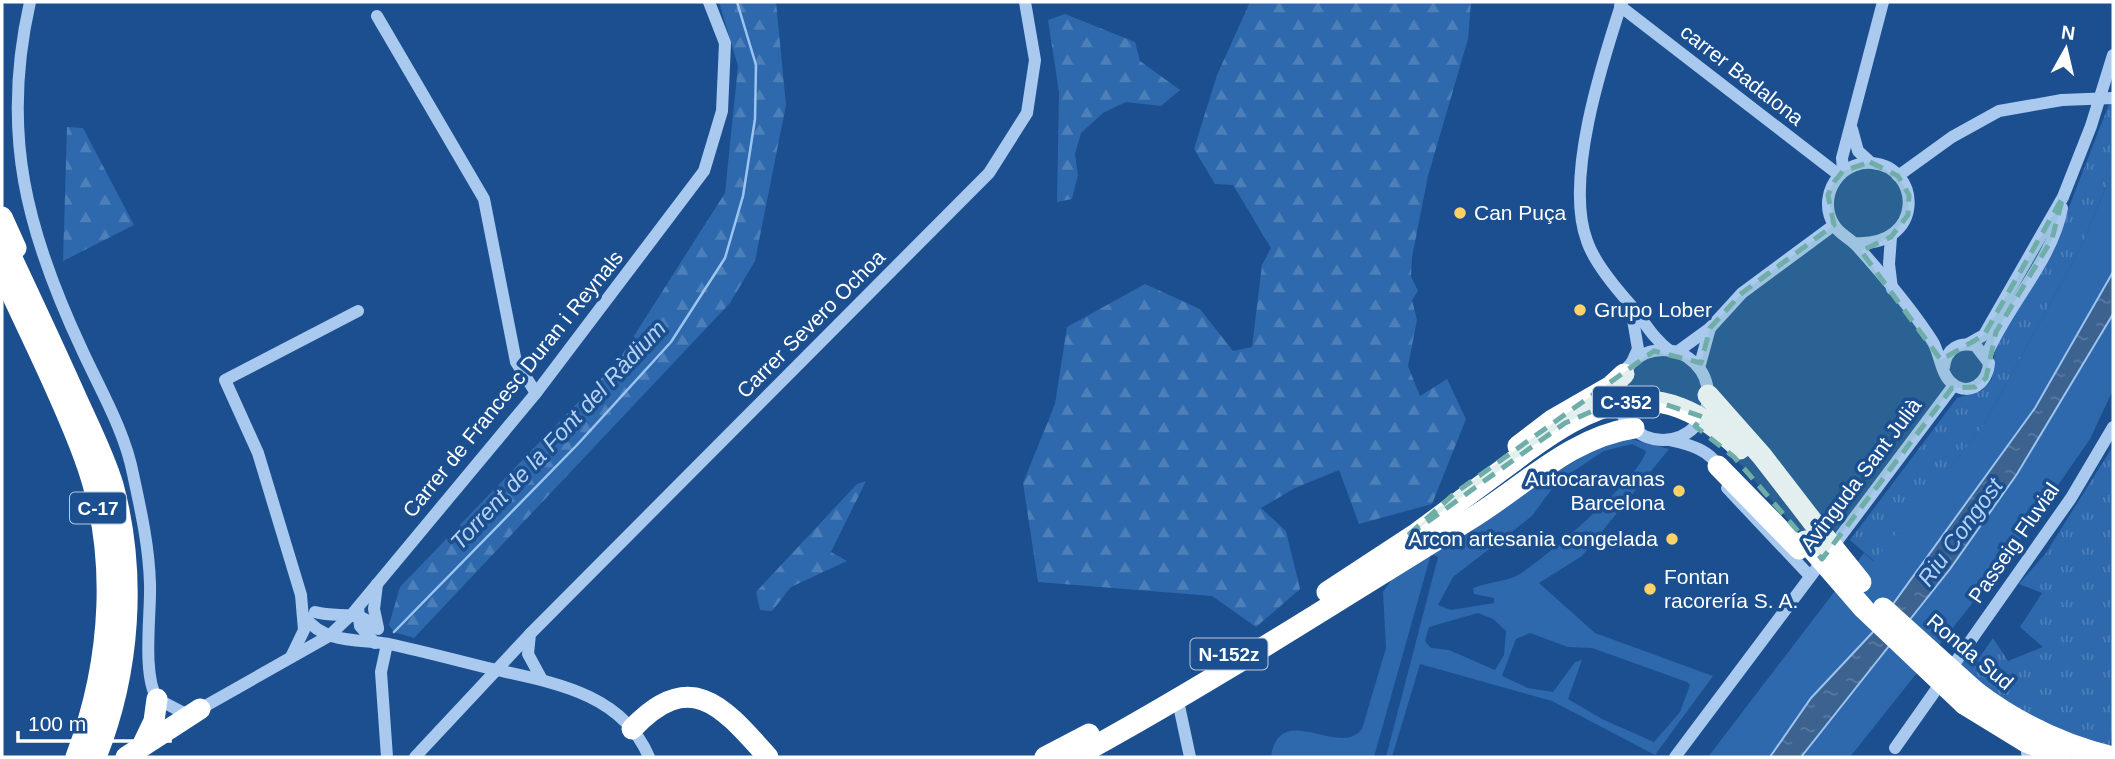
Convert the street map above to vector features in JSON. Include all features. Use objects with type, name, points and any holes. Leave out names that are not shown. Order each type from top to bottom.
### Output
[{"type":"highway","points":[[2,217],[54,332],[67,377]]},
{"type":"highway","name":"C-17","points":[[2,237],[67,377],[112,484],[128,580],[125,641],[115,698],[96,757]]},
{"type":"highway","name":"C-17","points":[[2,273],[83,455],[101,521],[108,581],[106,636],[90,721],[76,757]]},
{"type":"highway","name":"N-152z","points":[[1045,757],[1178,686],[1308,604],[1405,538],[1455,493],[1552,421],[1611,386],[1628,368]]},
{"type":"highway","points":[[1708,395],[1808,537]]},
{"type":"highway","name":"C-352","points":[[1341,598],[1515,466],[1565,424],[1588,412],[1632,401],[1658,402],[1696,414],[1731,457],[1808,537]]},
{"type":"highway","name":"N-152z","points":[[1075,757],[1178,701],[1473,517],[1576,447],[1617,431],[1634,428]]},
{"type":"highway","name":"C-352","points":[[1405,538],[1417,533],[1515,466]]},
{"type":"highway","name":"Ronda Sud","points":[[1808,537],[1871,606],[1973,704],[2026,742],[2065,757]]},
{"type":"highway","points":[[134,751],[154,721],[157,699]]},
{"type":"highway","points":[[632,729],[653,709],[669,700],[702,699],[724,709],[768,757]]},
{"type":"highway","points":[[1973,704],[1996,734],[2031,755]]},
{"type":"highway","name":"Ronda Sud","points":[[1973,704],[2001,710],[2037,731],[2082,750],[2113,757]]},
{"type":"highway","points":[[134,751],[200,709]]},
{"type":"street","points":[[30,2],[22,30],[13,90],[15,144],[24,204],[35,243],[132,466],[145,527],[150,583],[151,683],[157,699],[177,712],[191,713],[200,709]]},
{"type":"street","name":"Carrer de Francesc Duran i Reynals","points":[[200,709],[329,636],[356,611],[536,393],[704,171],[722,111],[725,43],[709,2]]},
{"type":"street","name":"Carrer Severo Ochoa","points":[[415,757],[531,633],[989,173],[1027,113],[1035,60],[1025,2]]},
{"type":"street","points":[[1883,2],[1842,158],[1841,173],[1828,195],[1828,212],[1834,225],[1855,243],[1933,342],[1954,386],[1968,389],[1982,383],[1989,371],[1986,356],[1996,332],[2052,239],[2062,211],[2063,197]]},
{"type":"street","points":[[1621,4],[1593,102],[1578,196],[1587,242],[1630,304],[1658,342],[1699,368],[1708,395],[1706,408],[1691,430],[1666,440]]},
{"type":"street","name":"carrer Badalona","points":[[1621,4],[1841,173]]},
{"type":"street","points":[[377,16],[484,199],[516,362],[536,393]]},
{"type":"street","points":[[1944,367],[1948,353],[1954,348],[1984,335],[2063,197],[2091,126],[2113,55]]},
{"type":"street","points":[[1898,176],[1952,137],[1999,111],[2062,100],[2113,98]]},
{"type":"street","points":[[1852,128],[1858,151],[1870,162]]},
{"type":"street","points":[[1841,173],[1870,162],[1881,164],[1898,176],[1909,195],[1908,215],[1902,227],[1891,237],[1878,243],[1855,243]]},
{"type":"street","name":"N-152z","points":[[1628,368],[1654,351],[1674,351],[1710,328],[1742,293],[1834,225]]},
{"type":"street","points":[[1891,237],[1889,264],[1892,290]]},
{"type":"street","points":[[1630,304],[1638,349],[1618,395],[1620,407],[1634,428],[1644,435],[1690,445],[1709,455],[1731,457],[1728,490],[1809,575]]},
{"type":"street","points":[[358,311],[225,380],[258,453],[301,595],[310,615],[329,636],[381,643],[541,678],[604,704],[632,729],[649,757]]},
{"type":"street","name":"N-152z","points":[[1699,368],[1710,328]]},
{"type":"street","points":[[1933,342],[1954,348]]},
{"type":"street","points":[[1968,344],[1986,356]]},
{"type":"street","name":"Avinguda Sant Julià","points":[[1675,757],[1809,575],[1954,386]]},
{"type":"street","name":"Passeig Fluvial","points":[[1895,748],[2071,498],[2113,427]]},
{"type":"street","points":[[377,583],[374,609],[381,643],[387,757]]},
{"type":"street","points":[[310,615],[356,611],[378,629]]},
{"type":"street","points":[[356,611],[359,626],[381,643]]},
{"type":"street","points":[[289,660],[310,615]]},
{"type":"street","points":[[531,633],[528,654],[541,678]]},
{"type":"street","points":[[1178,701],[1190,757]]},
{"type":"highlighted area","points":[[1870,162],[1898,176],[1909,195],[1908,215],[1891,237],[1861,251],[1941,360],[1984,335],[2063,197],[2052,239],[1996,332],[1986,378],[1975,387],[1952,388],[1822,559],[1734,457],[1695,426],[1703,417],[1658,402],[1609,404],[1565,423],[1405,538],[1455,493],[1654,351],[1701,363],[1710,328],[1742,293],[1834,225],[1828,195],[1834,182],[1843,171]]},
{"type":"green space","points":[[719,2],[776,2],[786,105],[755,261],[730,303],[414,638],[394,632],[389,625],[400,587],[618,361],[725,193],[738,66]]},
{"type":"green space","points":[[1250,2],[1471,2],[1468,39],[1428,176],[1412,257],[1411,276],[1418,291],[1412,300],[1417,320],[1408,366],[1420,396],[1447,379],[1466,419],[1432,504],[1359,524],[1339,470],[1295,488],[1261,508],[1286,531],[1300,589],[1256,627],[1212,596],[1038,582],[1023,483],[1055,404],[1067,327],[1145,284],[1200,309],[1233,351],[1252,347],[1262,265],[1271,248],[1233,185],[1215,184],[1194,149],[1217,75]]},
{"type":"green space","points":[[1065,14],[1135,42],[1140,61],[1180,90],[1161,106],[1126,102],[1103,113],[1081,133],[1075,154],[1078,175],[1072,199],[1057,202],[1059,92],[1048,20]]},
{"type":"green space","points":[[2113,94],[2113,170],[2081,247],[1983,426],[1874,561],[1850,540],[1957,398],[1982,390],[1992,379],[1996,338],[2067,212]]},
{"type":"green space","points":[[67,127],[83,128],[134,225],[63,261]]},
{"type":"green space","points":[[2113,170],[2113,272],[2035,408],[1872,633],[1811,698],[1770,757],[1708,757],[1864,553],[1873,561],[1983,426],[2081,247]]},
{"type":"green space","points":[[2113,314],[2113,390],[2090,439],[2002,566],[1850,757],[1801,757],[1950,569],[2017,474]]},
{"type":"green space","points":[[1619,436],[1669,449],[1582,556],[1539,583],[1595,633],[1713,676],[1655,755],[1552,701],[1420,664],[1392,757],[1386,757],[1438,557],[1431,554],[1374,757],[1271,757],[1277,740],[1286,732],[1298,731],[1339,738],[1352,736],[1362,729],[1386,648],[1383,592],[1397,572],[1547,477]],"holes":[[[1632,444],[1646,451],[1640,463],[1590,516],[1520,574],[1473,588],[1474,594],[1494,598],[1494,603],[1451,610],[1438,605],[1453,577],[1532,516],[1557,482],[1604,451]],[[1478,613],[1493,619],[1506,631],[1504,655],[1495,670],[1449,650],[1431,648],[1425,641],[1429,627]],[[1530,633],[1568,647],[1592,648],[1690,685],[1680,712],[1654,742],[1602,719],[1568,699],[1582,660],[1575,662],[1553,692],[1528,688],[1502,676],[1516,639]]]},
{"type":"green space","points":[[2113,446],[2113,718],[2110,749],[2056,729],[2011,706],[1957,666],[1968,652],[1979,658],[1993,638],[2008,661],[2043,647],[2020,627],[2042,593],[2019,584],[2046,553]]},
{"type":"green space","points":[[866,481],[831,552],[847,561],[791,587],[772,611],[760,610],[756,592],[857,484]]},
{"type":"water","name":"Riu Congost","points":[[2113,272],[2113,314],[2017,474],[1950,569],[1801,757],[1770,757],[1811,698],[1872,633],[2035,408]]},
{"type":"waterway","name":"Torrent de la Font del Ràdium","points":[[394,632],[577,445],[671,342],[725,258],[743,196],[755,119],[756,65],[737,2]]},
{"type":"place","name":"Can Puça","points":[[1460,213]]},
{"type":"place","name":"Grupo Lober","points":[[1580,310]]},
{"type":"place","name":"Autocaravanas Barcelona","points":[[1679,491]]},
{"type":"place","name":"Arcon artesania congelada","points":[[1672,539]]},
{"type":"place","name":"Fontan racorería S. A.","points":[[1650,589]]}]
